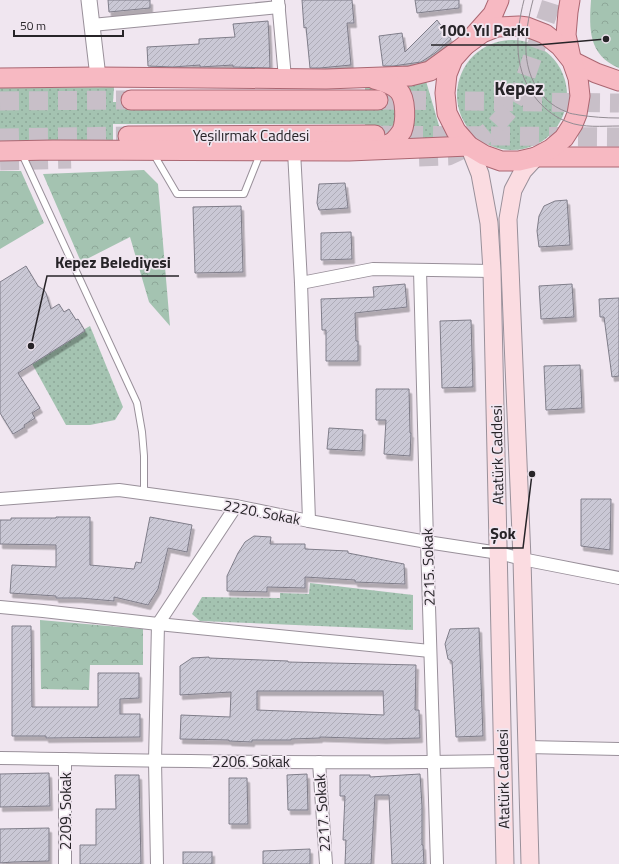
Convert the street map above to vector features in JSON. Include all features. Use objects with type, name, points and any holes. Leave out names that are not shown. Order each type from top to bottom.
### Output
[{"type":"main road","points":[[499,0],[493,14],[453,59],[447,74],[445,94],[447,113],[456,131],[469,146],[484,155],[501,161],[519,161],[536,157],[619,157]]},
{"type":"main road","points":[[536,157],[551,149],[564,138],[573,124],[577,114],[580,96],[579,84],[566,35],[570,0]]},
{"type":"main road","points":[[0,78],[98,77],[326,79],[410,76],[430,71],[482,33],[497,27],[523,26],[545,34],[560,46],[572,61],[596,73],[619,81]]},
{"type":"main road","points":[[349,151],[385,146],[394,141],[402,130],[405,103],[400,92],[391,84],[369,77]]},
{"type":"main road","points":[[131,100],[378,100]]},
{"type":"main road","name":"Yeşilırmak Caddesi","points":[[128,136],[375,135]]},
{"type":"main road","points":[[0,151],[349,151],[469,146]]},
{"type":"main road","name":"Atatürk Caddesi","points":[[469,146],[480,174],[489,223],[492,271],[505,864]]},
{"type":"main road","name":"Atatürk Caddesi","points":[[530,864],[522,559],[508,219],[512,190],[523,171],[536,157]]},
{"type":"street","points":[[89,0],[98,77]]},
{"type":"street","points":[[92,25],[279,4],[285,78]]},
{"type":"street","points":[[294,151],[301,283],[309,521]]},
{"type":"street","points":[[301,283],[373,269],[492,271]]},
{"type":"street","name":"2215. Sokak","points":[[420,270],[437,864]]},
{"type":"street","name":"2220. Sokak","points":[[0,499],[119,490],[144,493],[236,506],[309,521],[499,553],[619,578]]},
{"type":"street","points":[[157,864],[155,761],[158,624],[236,506]]},
{"type":"street","points":[[0,607],[430,651]]},
{"type":"street","points":[[527,747],[619,749]]},
{"type":"street","name":"2206. Sokak","points":[[0,758],[319,762],[503,761]]},
{"type":"street","name":"2209. Sokak","points":[[65,759],[65,864]]},
{"type":"street","name":"2217. Sokak","points":[[319,762],[326,864]]},
{"type":"lane","points":[[151,150],[177,194],[244,194],[261,151]]},
{"type":"lane","points":[[21,151],[137,403],[144,456],[144,493]]},
{"type":"green space","points":[[591,0],[619,0],[619,68],[609,63],[601,56],[596,48],[591,31]]},
{"type":"green space","points":[[512,40],[533,44],[543,49],[551,56],[558,64],[563,74],[567,95],[563,116],[558,126],[551,134],[543,141],[533,146],[512,150],[491,146],[481,141],[473,134],[466,126],[461,116],[457,95],[461,74],[466,64],[473,56],[481,49],[491,44]]},
{"type":"green space","points":[[426,81],[444,143],[403,142],[412,128],[414,118],[413,103],[404,86]]},
{"type":"green space","points":[[365,86],[378,87],[390,92],[397,100],[397,121],[387,138],[366,141],[365,124],[113,124],[113,141],[0,143],[0,88],[114,87],[113,102],[365,103]]},
{"type":"green space","points":[[144,170],[158,184],[170,326],[149,302],[130,237],[81,262],[43,174]]},
{"type":"green space","points":[[0,171],[21,171],[44,223],[0,249]]},
{"type":"green space","points":[[90,326],[123,407],[115,420],[90,425],[66,425],[30,360]]},
{"type":"green space","points":[[310,583],[413,595],[413,630],[200,621],[192,614],[202,597],[280,598],[280,593],[309,594]]},
{"type":"green space","points":[[40,620],[143,629],[143,665],[90,665],[89,690],[41,689]]},
{"type":"building","points":[[108,0],[150,0],[150,8],[109,12]]},
{"type":"building","points":[[302,0],[352,0],[354,23],[347,23],[351,65],[310,68],[306,27],[304,28]]},
{"type":"building","points":[[415,0],[459,0],[459,8],[417,13]]},
{"type":"building","points":[[437,20],[451,39],[435,53],[421,62],[383,66],[379,36],[402,33],[405,52]]},
{"type":"building","points":[[268,21],[270,68],[233,67],[233,65],[200,67],[200,65],[173,67],[148,66],[147,47],[199,44],[199,39],[235,37],[233,24]]},
{"type":"building","points":[[345,183],[348,208],[319,210],[317,203],[319,184]]},
{"type":"building","points":[[567,200],[570,245],[539,247],[537,231],[539,216],[544,206],[555,201]]},
{"type":"building","points":[[241,206],[243,272],[195,273],[193,207]]},
{"type":"building","points":[[351,232],[352,259],[321,260],[321,233]]},
{"type":"building","points":[[26,266],[38,286],[46,293],[51,309],[59,304],[64,312],[69,309],[76,320],[78,319],[85,331],[18,373],[40,408],[32,413],[35,418],[24,425],[25,427],[13,434],[0,413],[0,282]]},
{"type":"building","points":[[405,284],[407,307],[355,313],[356,341],[358,341],[358,361],[326,361],[326,330],[322,330],[321,299],[374,297],[373,287]]},
{"type":"building","points":[[572,284],[574,317],[541,319],[539,286]]},
{"type":"building","points":[[619,298],[619,376],[612,377],[604,317],[600,317],[599,299]]},
{"type":"building","points":[[471,320],[473,387],[442,388],[440,321]]},
{"type":"building","points":[[580,365],[582,408],[546,410],[544,366]]},
{"type":"building","points":[[376,389],[409,389],[411,433],[410,456],[384,454],[386,420],[376,420]]},
{"type":"building","points":[[329,428],[363,430],[362,451],[327,449]]},
{"type":"building","points":[[581,499],[611,499],[610,550],[581,546]]},
{"type":"building","points":[[90,517],[90,565],[134,569],[136,562],[141,563],[150,517],[192,525],[187,552],[168,548],[158,589],[148,605],[114,597],[114,601],[80,598],[56,598],[56,596],[10,593],[12,565],[56,567],[56,545],[0,544],[0,520],[11,520],[11,518]]},
{"type":"building","points":[[254,536],[271,537],[270,544],[305,544],[305,549],[348,551],[348,553],[404,564],[405,584],[355,582],[355,580],[305,577],[305,588],[267,587],[267,592],[227,591],[227,576],[238,553],[245,542]]},
{"type":"building","points":[[12,626],[31,626],[32,707],[98,707],[98,673],[139,673],[139,698],[120,699],[120,714],[140,714],[140,737],[46,738],[46,736],[12,736]]},
{"type":"building","points":[[479,628],[483,736],[456,737],[452,661],[448,659],[445,644],[450,629]]},
{"type":"building","points":[[209,657],[288,662],[416,665],[415,710],[419,710],[420,738],[384,739],[320,737],[291,740],[252,740],[252,742],[180,739],[181,715],[230,717],[231,692],[180,695],[180,666],[192,658]],"holes":[[[257,691],[383,691],[384,715],[257,710]]]},
{"type":"building","points":[[49,773],[50,806],[0,807],[0,774]]},
{"type":"building","points":[[307,774],[308,810],[288,810],[287,775]]},
{"type":"building","points":[[420,774],[424,864],[392,864],[389,795],[375,795],[371,864],[345,864],[346,840],[343,840],[345,796],[340,796],[340,775],[370,775],[370,777]]},
{"type":"building","points":[[115,775],[139,775],[141,864],[80,864],[80,845],[96,845],[96,809],[116,809]]},
{"type":"building","points":[[229,778],[247,778],[248,824],[229,824]]},
{"type":"building","points":[[49,828],[49,861],[0,863],[0,829]]},
{"type":"building","points":[[310,849],[310,864],[263,864],[263,851]]},
{"type":"building","points":[[183,852],[212,852],[212,864],[183,864]]},
{"type":"tunnel","points":[[419,157],[448,156],[472,145],[493,128],[509,110],[522,87],[552,0]]},
{"type":"tunnel","points":[[0,101],[131,100]]},
{"type":"tunnel","points":[[378,100],[619,103]]},
{"type":"tunnel","points":[[375,135],[619,137]]},
{"type":"tunnel","points":[[0,138],[128,136]]},
{"type":"tunnel","points":[[0,161],[71,159]]},
{"type":"tram line","points":[[524,0],[519,26],[518,53],[524,78],[538,101],[555,116],[574,124],[619,126]]},
{"type":"tram line","points":[[533,0],[527,26],[526,52],[531,77],[537,88],[551,103],[570,113],[594,117],[619,118]]},
{"type":"place","name":"100. Yıl Parkı","points":[[606,39]]},
{"type":"place","name":"Kepez Belediyesi","points":[[31,346]]},
{"type":"place","name":"Şok","points":[[532,474]]},
{"type":"district","name":"Kepez","points":[[519,87]]}]
